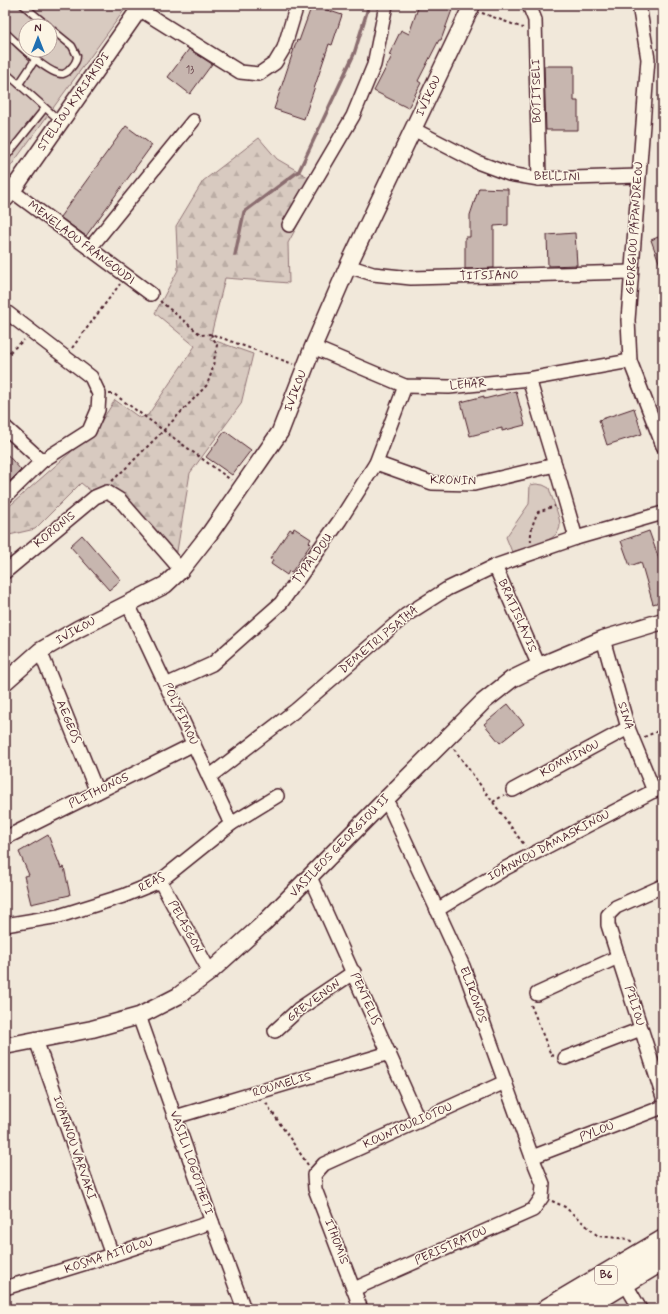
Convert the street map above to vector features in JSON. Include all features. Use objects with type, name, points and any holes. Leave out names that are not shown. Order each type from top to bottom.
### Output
[{"type":"main road","name":"B6","points":[[548,1309],[663,1241]]},
{"type":"main road","name":"B6","points":[[582,1309],[663,1259]]},
{"type":"street","points":[[140,7],[240,72],[259,74],[275,63],[284,48],[297,5]]},
{"type":"street","points":[[288,224],[353,116],[374,65],[386,5]]},
{"type":"street","name":"BOTITSELI","points":[[529,5],[535,20],[539,179]]},
{"type":"street","name":"GEORGIOU PAPANDREOU","points":[[639,5],[648,59],[628,320],[630,361],[663,446]]},
{"type":"street","name":"STELIOU KYRIAKIDI","points":[[8,195],[140,7]]},
{"type":"street","name":"IVIKOU","points":[[5,682],[40,652],[78,629],[165,585],[181,570],[210,533],[280,432],[312,346],[348,266],[471,7]]},
{"type":"street","points":[[90,248],[193,121]]},
{"type":"street","name":"BELLINI","points":[[413,129],[478,162],[509,174],[539,179],[639,176]]},
{"type":"street","name":"MENELAOU FRANGOUDI","points":[[8,195],[90,248],[151,294]]},
{"type":"street","name":"TITSIANO","points":[[348,266],[373,274],[411,278],[631,272]]},
{"type":"street","points":[[5,311],[91,377],[99,394],[98,410],[89,431],[42,462],[5,497]]},
{"type":"street","name":"LEHAR","points":[[312,346],[404,386],[449,387],[529,379],[630,361]]},
{"type":"street","points":[[529,379],[556,464],[576,538]]},
{"type":"street","name":"TYPALDOU","points":[[166,685],[212,664],[281,603],[340,520],[376,463],[404,386]]},
{"type":"street","points":[[5,427],[42,462]]},
{"type":"street","name":"KRONIN","points":[[376,463],[432,483],[474,484],[556,464]]},
{"type":"street","points":[[107,492],[120,500],[181,570]]},
{"type":"street","name":"KORONIS","points":[[5,571],[95,497],[107,492]]},
{"type":"street","name":"DEMETRI PSATHA","points":[[209,777],[296,710],[406,615],[447,589],[495,566],[576,538],[663,513]]},
{"type":"street","name":"BRATISLAVIS","points":[[495,566],[539,666]]},
{"type":"street","name":"POLYFIMOU","points":[[128,604],[231,824]]},
{"type":"street","name":"VASILEOS GEORGIOU II","points":[[5,1046],[92,1029],[139,1016],[178,996],[210,972],[266,922],[446,739],[488,698],[512,679],[603,639],[663,621]]},
{"type":"street","name":"SINA","points":[[603,639],[628,728],[633,741],[658,789]]},
{"type":"street","name":"AEGEOS","points":[[40,652],[97,792]]},
{"type":"street","name":"KOMNINOU","points":[[513,790],[628,728]]},
{"type":"street","name":"PLITHONOS","points":[[5,838],[194,744]]},
{"type":"street","name":"IOANNOU DAMASKINOU","points":[[437,910],[506,868],[658,789]]},
{"type":"street","name":"REAS","points":[[5,925],[59,916],[123,896],[160,881],[231,824],[277,796]]},
{"type":"street","name":"ELIKONOS","points":[[386,799],[463,966],[543,1184],[542,1197]]},
{"type":"street","name":"PENTELIS","points":[[310,877],[354,972],[419,1121]]},
{"type":"street","name":"PELASGON","points":[[160,881],[210,972]]},
{"type":"street","name":"PILIOU","points":[[663,886],[616,907],[608,915],[608,926],[663,1096]]},
{"type":"street","points":[[537,994],[618,957]]},
{"type":"street","name":"GREVENON","points":[[275,1031],[299,1009],[354,972]]},
{"type":"street","name":"VASILI LOGOTHETI","points":[[139,1016],[244,1309]]},
{"type":"street","points":[[565,1058],[641,1029]]},
{"type":"street","name":"IOANNOU VARVAKI","points":[[36,1040],[112,1255]]},
{"type":"street","name":"ROUMELIS","points":[[175,1117],[389,1053]]},
{"type":"street","name":"KOUNTOURIOTOU","points":[[314,1175],[324,1164],[505,1082]]},
{"type":"street","name":"PYLOU","points":[[532,1157],[663,1107]]},
{"type":"street","name":"ITHOMIS","points":[[314,1175],[315,1189],[361,1309]]},
{"type":"street","name":"PERISTRATOU","points":[[354,1289],[533,1210],[542,1197]]},
{"type":"street","name":"KOSMA AITOLOU","points":[[5,1288],[212,1222]]},
{"type":"street","points":[[624,1283],[640,1309]]},
{"type":"lane","points":[[23,5],[38,18]]},
{"type":"lane","points":[[5,32],[35,60],[55,72],[64,74],[68,72],[77,60],[76,52],[72,46],[58,34]]},
{"type":"lane","points":[[19,84],[35,60]]},
{"type":"lane","points":[[5,72],[61,121]]},
{"type":"lane","points":[[5,158],[45,108]]},
{"type":"path","points":[[471,7],[535,33]]},
{"type":"path","points":[[66,357],[126,276]]},
{"type":"path","points":[[151,294],[201,335],[211,334],[296,365]]},
{"type":"path","points":[[5,356],[33,333]]},
{"type":"path","points":[[107,492],[107,486],[188,406],[207,385],[212,371],[216,345],[211,334]]},
{"type":"path","points":[[99,394],[114,394],[242,487]]},
{"type":"path","points":[[531,543],[530,535],[533,521],[538,512],[556,506]]},
{"type":"path","points":[[633,741],[663,729]]},
{"type":"path","points":[[446,739],[532,855]]},
{"type":"path","points":[[537,994],[530,1005],[551,1055],[565,1058]]},
{"type":"path","points":[[258,1092],[314,1175]]},
{"type":"path","points":[[542,1197],[565,1206],[598,1236],[628,1239],[634,1244]]},
{"type":"shaded area","points":[[629,1289],[642,1309],[594,1309]]},
{"type":"green space","points":[[5,5],[128,5],[5,174]]},
{"type":"green space","points":[[259,138],[277,159],[320,184],[288,243],[289,283],[225,278],[210,339],[253,354],[241,404],[190,473],[177,551],[169,551],[123,494],[93,493],[81,483],[35,529],[5,536],[5,510],[95,431],[115,400],[140,418],[148,415],[195,346],[155,313],[178,270],[176,226],[203,181]]},
{"type":"green space","points":[[536,484],[549,488],[557,511],[560,524],[559,530],[549,540],[512,552],[506,537],[529,504],[530,485]]},
{"type":"building","points":[[312,5],[342,15],[332,45],[329,44],[304,119],[274,109],[297,40],[299,41]]},
{"type":"building","points":[[419,5],[437,5],[452,10],[441,40],[439,40],[418,81],[421,83],[408,108],[374,91],[392,56],[389,55],[401,30],[409,34]]},
{"type":"building","points":[[189,49],[212,64],[190,94],[168,77]]},
{"type":"building","points":[[544,66],[574,66],[574,101],[578,101],[578,130],[546,130]]},
{"type":"building","points":[[126,126],[152,145],[86,236],[60,217]]},
{"type":"building","points":[[479,188],[508,189],[508,225],[494,226],[494,268],[465,269],[465,237],[470,237],[470,215]]},
{"type":"building","points":[[575,233],[577,265],[548,266],[547,235]]},
{"type":"building","points":[[663,235],[663,270],[662,270],[651,240]]},
{"type":"building","points":[[516,391],[525,425],[502,431],[502,428],[470,436],[461,402],[484,396],[484,399]]},
{"type":"building","points":[[634,408],[642,434],[607,445],[599,420]]},
{"type":"building","points":[[225,431],[251,450],[232,475],[206,457]]},
{"type":"building","points":[[5,452],[21,470],[9,482],[5,477]]},
{"type":"building","points":[[294,528],[311,539],[309,542],[311,544],[291,573],[289,571],[287,575],[271,564],[273,560],[270,559],[290,529],[293,531]]},
{"type":"building","points":[[649,531],[663,570],[663,601],[653,604],[641,562],[630,566],[621,541]]},
{"type":"building","points":[[82,535],[121,580],[109,590],[70,546]]},
{"type":"building","points":[[508,704],[524,724],[500,743],[484,724]]},
{"type":"building","points":[[48,835],[61,868],[64,867],[70,895],[31,904],[24,876],[29,875],[19,852]]},
{"type":"waterway","points":[[235,255],[244,212],[299,171],[354,54],[369,5]]}]
